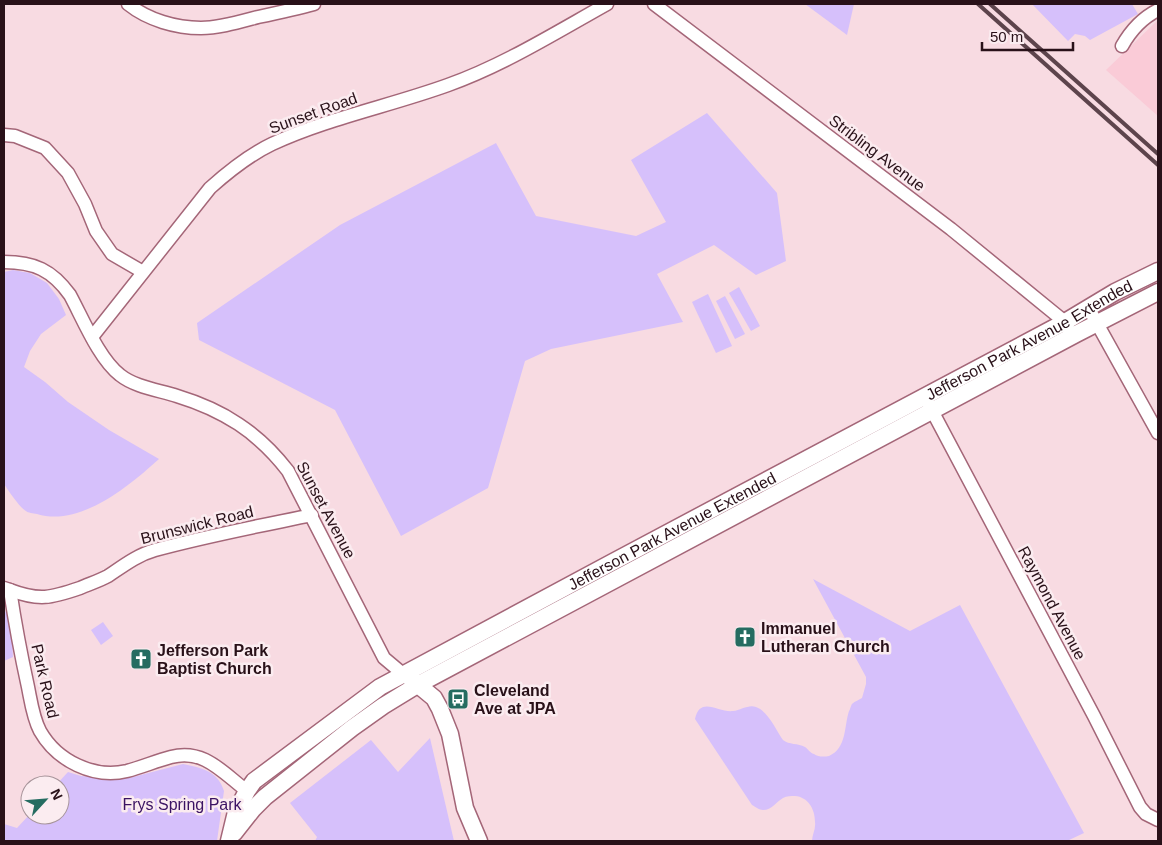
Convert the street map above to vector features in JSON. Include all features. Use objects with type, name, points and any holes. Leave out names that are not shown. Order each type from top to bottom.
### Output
[{"type":"street","points":[[128,4],[147,16],[168,24],[202,28],[231,24],[314,4]]},
{"type":"street","name":"Sunset Road","points":[[92,337],[210,188],[230,170],[252,155],[295,134],[447,86],[480,73],[607,4]]},
{"type":"street","name":"Stribling Avenue","points":[[654,4],[952,229],[1069,329]]},
{"type":"street","points":[[1122,46],[1137,24],[1158,10]]},
{"type":"street","points":[[4,135],[14,136],[44,148],[68,173],[85,204],[96,231],[112,254],[143,272]]},
{"type":"street","name":"Sunset Avenue","points":[[4,262],[31,264],[51,274],[64,286],[102,355],[120,376],[143,387],[216,410],[262,441],[276,455],[288,471],[312,515],[384,658],[403,674]]},
{"type":"street","name":"Jefferson Park Avenue Extended","points":[[229,840],[252,809],[265,797],[352,728],[383,706],[419,684],[932,412],[1069,329],[1089,309],[1115,292],[1158,271]]},
{"type":"street","name":"Jefferson Park Avenue Extended","points":[[229,840],[236,812],[246,791],[254,781],[380,687],[924,397],[1069,329],[1098,323],[1158,292]]},
{"type":"street","points":[[1089,309],[1158,433]]},
{"type":"street","name":"Raymond Avenue","points":[[924,397],[1094,716],[1140,807],[1146,814],[1157,820]]},
{"type":"street","name":"Brunswick Road","points":[[7,589],[22,595],[37,597],[47,598],[61,595],[95,582],[134,558],[152,551],[232,531],[312,515]]},
{"type":"street","name":"Park Road","points":[[7,589],[34,716],[48,744],[59,755],[72,763],[99,772],[127,771],[172,757],[196,756],[207,760],[246,791]]},
{"type":"street","points":[[403,674],[419,684],[434,698],[443,717],[454,750],[465,808],[479,841]]},
{"type":"shaded area","points":[[1158,20],[1158,116],[1106,70]]},
{"type":"green space","points":[[805,4],[854,4],[847,35]]},
{"type":"green space","points":[[1032,4],[1132,4],[1138,14],[1090,40],[1085,36],[1075,34],[1068,41]]},
{"type":"green space","points":[[707,113],[777,193],[786,261],[756,275],[714,245],[657,274],[683,322],[551,349],[525,361],[488,488],[401,536],[335,410],[199,340],[197,323],[340,225],[496,143],[536,216],[636,236],[666,222],[631,160]]},
{"type":"green space","points":[[13,270],[30,273],[47,283],[59,299],[66,315],[41,334],[30,351],[24,367],[68,402],[109,430],[159,459],[133,481],[103,502],[70,515],[53,517],[27,512],[17,503],[4,484],[4,272]]},
{"type":"green space","points":[[739,287],[760,326],[751,331],[729,293]]},
{"type":"green space","points":[[708,294],[732,346],[716,353],[692,302]]},
{"type":"green space","points":[[725,296],[745,334],[735,339],[716,301]]},
{"type":"green space","points":[[813,579],[910,631],[960,605],[1084,833],[1067,841],[812,841],[815,817],[810,804],[804,799],[795,796],[786,797],[766,810],[760,810],[752,805],[695,719],[697,712],[706,706],[728,711],[756,707],[764,712],[783,740],[802,746],[817,756],[829,756],[839,748],[844,736],[851,705],[862,698],[866,684],[866,677]]},
{"type":"green space","points":[[4,609],[11,622],[13,657],[4,661]]},
{"type":"green space","points":[[103,622],[113,636],[101,645],[91,630]]},
{"type":"green space","points":[[430,738],[454,841],[315,841],[317,837],[290,803],[371,740],[398,772]]},
{"type":"green space","name":"Frys Spring Park","points":[[183,764],[208,771],[218,779],[224,791],[217,841],[4,841],[4,824],[17,828],[20,825],[70,825],[70,775],[65,775],[68,772],[81,776],[113,779],[129,778]]},
{"type":"railway","points":[[978,4],[1158,165]]},
{"type":"railway","points":[[990,4],[1158,154]]},
{"type":"place","name":"Immanuel Lutheran Church","points":[[745,637]]},
{"type":"place","name":"Jefferson Park Baptist Church","points":[[141,659]]},
{"type":"place","name":"Cleveland Ave at JPA","points":[[458,699]]}]
